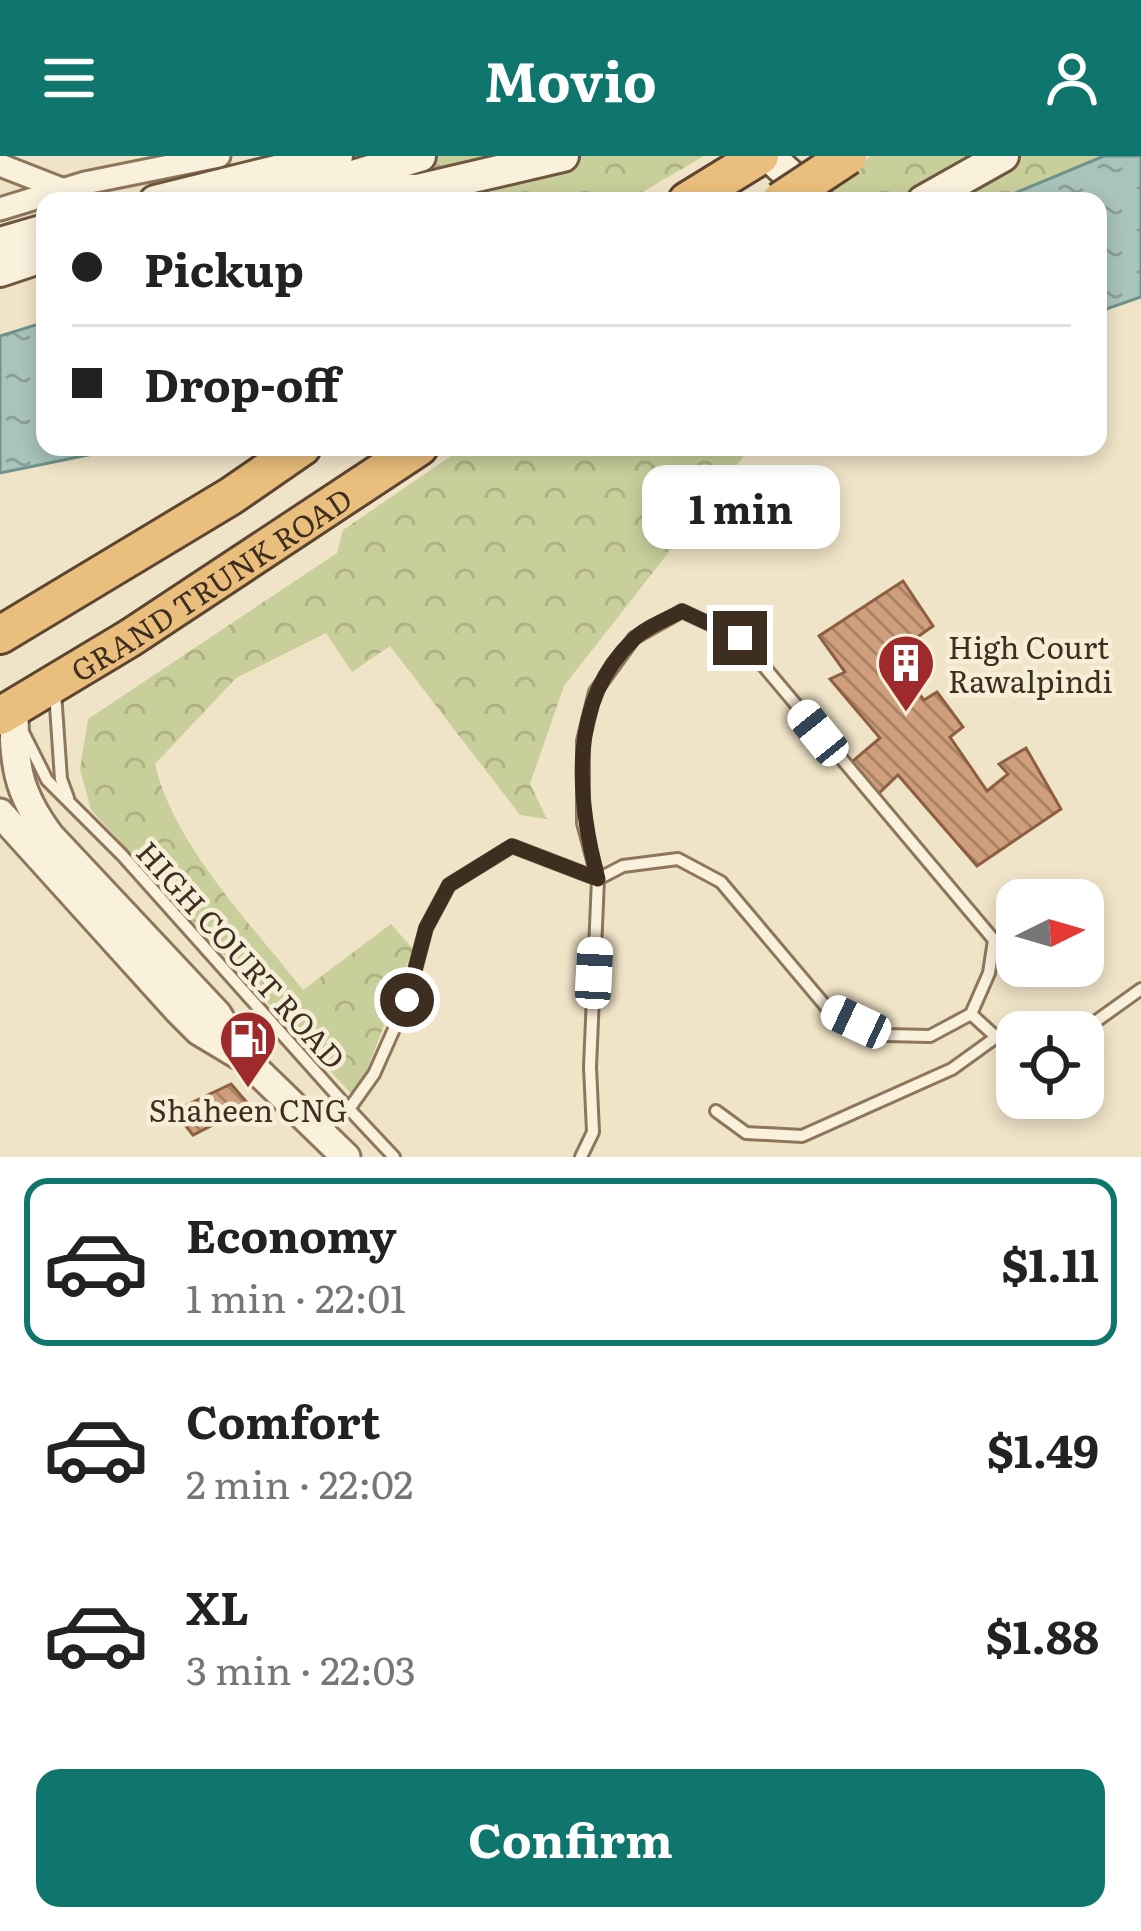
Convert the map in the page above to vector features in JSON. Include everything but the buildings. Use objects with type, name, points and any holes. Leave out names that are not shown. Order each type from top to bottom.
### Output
[{"type":"highway","points":[[703,192],[765,156]]},
{"type":"highway","points":[[794,192],[848,156]]},
{"type":"highway","name":"GRAND TRUNK ROAD","points":[[0,635],[232,496],[289,456]]},
{"type":"highway","name":"GRAND TRUNK ROAD","points":[[7,712],[332,508],[406,456]]},
{"type":"main road","points":[[191,192],[337,156]]},
{"type":"main road","points":[[290,192],[420,156]]},
{"type":"main road","points":[[316,188],[417,190],[563,156]]},
{"type":"main road","points":[[765,156],[807,192]]},
{"type":"main road","points":[[939,192],[1003,156]]},
{"type":"main road","points":[[0,243],[36,233]]},
{"type":"main road","points":[[0,272],[36,259]]},
{"type":"street","points":[[57,192],[219,156]]},
{"type":"street","points":[[0,165],[64,190]]},
{"type":"street","points":[[0,209],[36,198]]},
{"type":"street","points":[[7,712],[14,760],[29,808],[218,1013],[244,1058]]},
{"type":"street","points":[[0,813],[199,1031],[244,1058],[346,1157]]},
{"type":"lane","points":[[581,1157],[593,1132],[590,1067],[598,879],[583,823],[583,741],[595,692],[634,638],[682,611],[740,638],[994,940],[988,973],[971,1014],[929,1036],[885,1035],[828,1009],[721,882],[677,860],[622,866],[598,879]]},
{"type":"lane","points":[[54,683],[61,778],[69,801]]},
{"type":"lane","name":"HIGH COURT ROAD","points":[[7,712],[35,763],[349,1109],[374,1074],[407,1000],[426,928],[449,885],[512,846],[598,879]]},
{"type":"lane","points":[[1104,1016],[1141,989]]},
{"type":"lane","points":[[716,1111],[746,1133],[802,1136],[952,1070],[995,1038],[971,1014]]},
{"type":"lane","points":[[349,1109],[394,1157]]},
{"type":"green space","points":[[426,156],[704,156],[642,192],[400,192],[413,167]]},
{"type":"green space","points":[[871,156],[1141,156],[1059,192],[821,192]]},
{"type":"green space","points":[[451,456],[744,456],[564,686],[530,784],[547,819],[520,815],[390,646],[352,672],[326,633],[236,678],[155,764],[164,794],[196,854],[303,990],[391,924],[413,949],[356,1099],[91,810],[80,769],[88,719],[337,553],[343,530]]},
{"type":"water","points":[[1104,156],[1141,156],[1141,297],[1107,309],[1107,192],[1018,192]]},
{"type":"water","points":[[36,325],[36,456],[83,456],[0,473],[0,336]]},
{"type":"place","name":"High Court Rawalpindi","points":[[906,714]]},
{"type":"place","name":"Shaheen CNG","points":[[248,1090]]},
{"type":"route","points":[[407,1000],[426,928],[449,885],[512,846],[598,879],[583,823],[583,741],[595,692],[634,638],[682,611],[740,638]]}]
